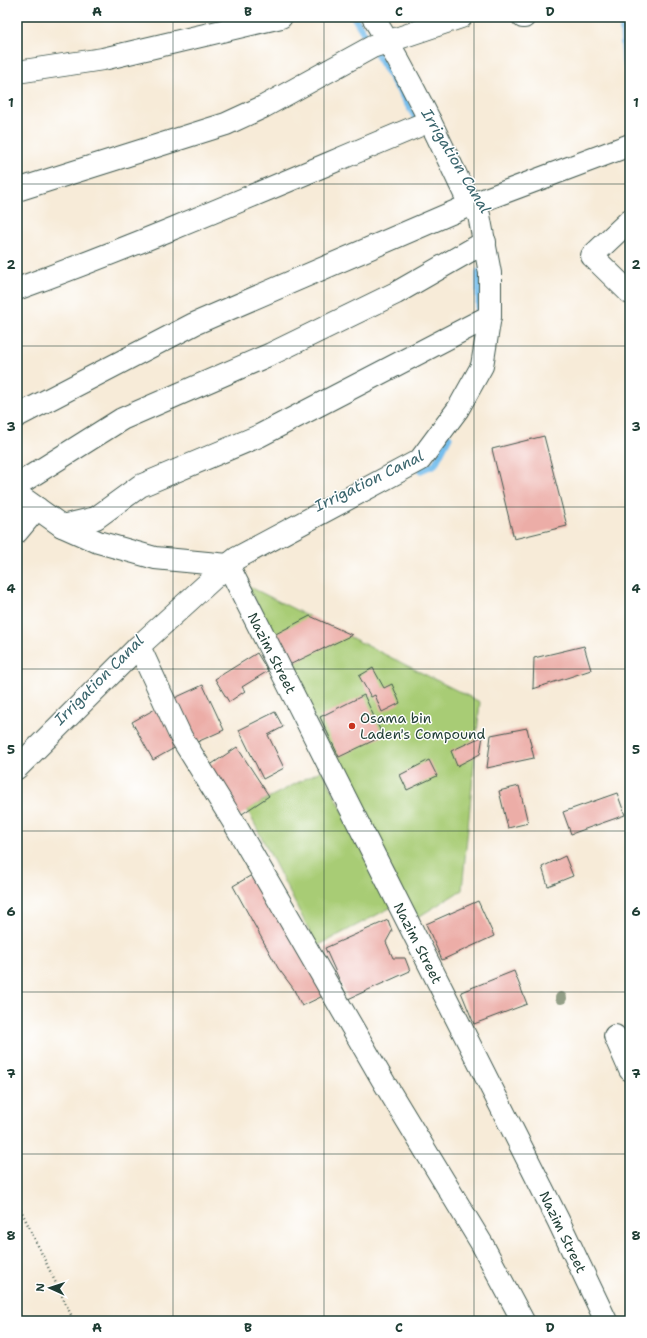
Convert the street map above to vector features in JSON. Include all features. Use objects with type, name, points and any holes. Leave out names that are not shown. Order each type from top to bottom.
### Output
[{"type":"street","points":[[17,72],[103,60],[281,17]]},
{"type":"street","points":[[17,768],[138,647],[237,558],[420,460],[458,409],[482,366],[490,316],[490,273],[479,216],[470,205],[430,121],[374,17]]},
{"type":"street","points":[[17,190],[226,124],[263,107],[372,46],[461,17]]},
{"type":"street","points":[[17,289],[64,272],[265,191],[430,121]]},
{"type":"street","points":[[17,416],[194,324],[470,205],[630,145]]},
{"type":"street","points":[[630,220],[592,256],[630,293]]},
{"type":"street","points":[[17,484],[122,420],[271,354],[396,293],[485,242]]},
{"type":"street","points":[[62,526],[96,518],[140,486],[259,436],[490,316]]},
{"type":"street","points":[[17,494],[62,526],[98,542],[155,558],[228,565]]},
{"type":"street","points":[[17,532],[37,508]]},
{"type":"street","name":"Nazim Street","points":[[228,565],[558,1220],[606,1321]]},
{"type":"street","points":[[138,647],[144,655],[182,737],[233,821],[385,1084],[482,1244],[523,1321]]},
{"type":"street","points":[[616,1036],[630,1070]]},
{"type":"path","points":[[17,1202],[74,1321]]},
{"type":"green space","points":[[248,586],[480,702],[462,890],[415,919]]},
{"type":"green space","points":[[322,770],[392,907],[317,946],[247,809]]},
{"type":"building","points":[[544,436],[567,526],[514,539],[492,449]]},
{"type":"building","points":[[310,616],[352,635],[285,667],[270,637]]},
{"type":"building","points":[[584,646],[591,670],[533,689],[534,658]]},
{"type":"building","points":[[257,653],[268,671],[242,687],[245,691],[229,702],[215,679]]},
{"type":"building","points":[[373,668],[384,688],[392,684],[400,703],[382,712],[375,695],[371,697],[359,676]]},
{"type":"building","points":[[203,685],[224,730],[186,747],[166,702]]},
{"type":"building","name":"Osama bin Laden's Compound","points":[[364,695],[383,736],[339,757],[320,717]]},
{"type":"building","points":[[157,708],[178,746],[153,760],[132,722]]},
{"type":"building","points":[[275,712],[283,727],[268,735],[284,768],[263,779],[239,730]]},
{"type":"building","points":[[527,728],[534,758],[487,768],[491,735]]},
{"type":"building","points":[[483,736],[480,754],[457,766],[451,751]]},
{"type":"building","points":[[237,747],[269,796],[239,816],[206,768]]},
{"type":"building","points":[[429,760],[437,776],[407,790],[400,775]]},
{"type":"building","points":[[519,786],[528,823],[508,828],[499,791]]},
{"type":"building","points":[[617,793],[625,815],[571,834],[563,812]]},
{"type":"building","points":[[565,856],[573,876],[548,886],[542,867]]},
{"type":"building","points":[[257,872],[327,994],[302,1006],[293,988],[278,968],[233,886]]},
{"type":"building","points":[[478,901],[494,936],[442,960],[426,924]]},
{"type":"building","points":[[388,920],[392,931],[386,942],[393,958],[405,958],[410,971],[348,999],[325,948]]},
{"type":"building","points":[[514,971],[527,1004],[474,1024],[461,992]]},
{"type":"waterway","name":"Irrigation Canal","points":[[354,17],[419,123]]},
{"type":"waterway","points":[[622,17],[625,62],[630,72]]},
{"type":"waterway","name":"Irrigation Canal","points":[[479,272],[479,318]]},
{"type":"waterway","name":"Irrigation Canal","points":[[421,470],[435,464],[449,437]]},
{"type":"place","name":"Osama bin Laden's Compound","points":[[352,726]]}]
